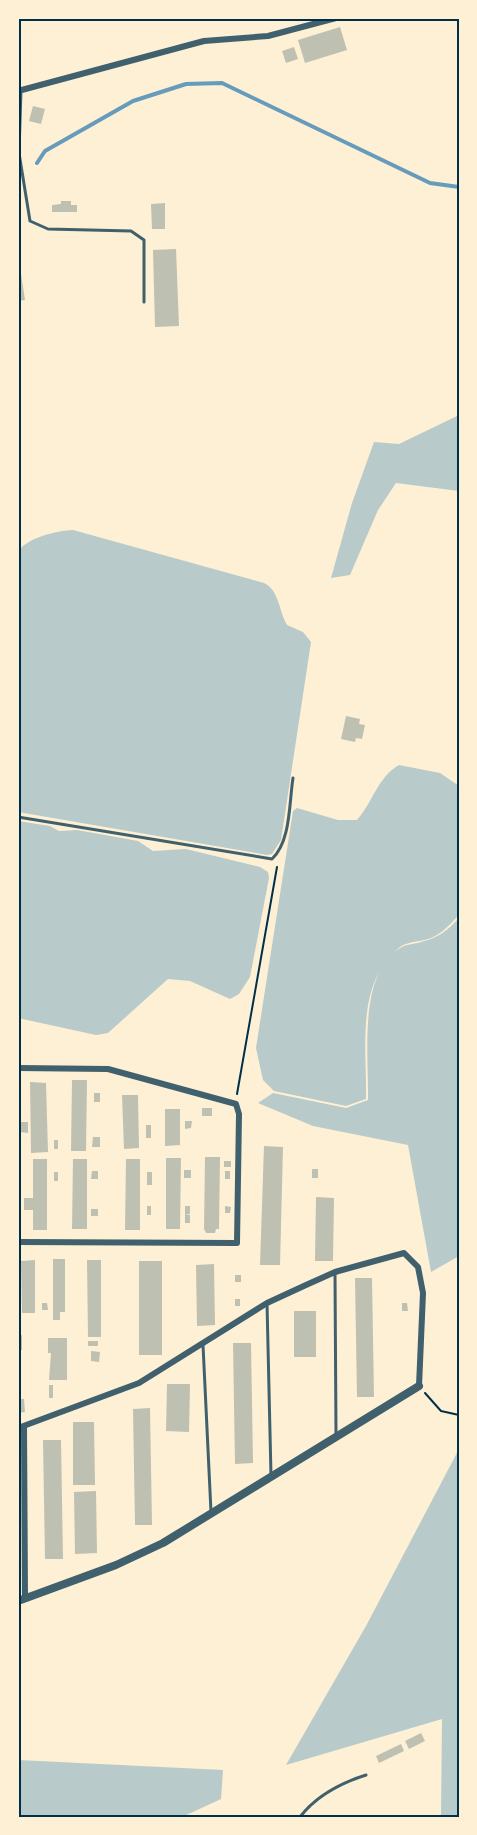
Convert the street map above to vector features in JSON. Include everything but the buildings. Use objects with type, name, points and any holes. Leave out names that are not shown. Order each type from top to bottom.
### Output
[{"type":"street","points":[[20,91],[204,41],[268,36],[336,18]]},
{"type":"street","points":[[18,1068],[108,1069],[236,1104],[239,1114],[237,1243],[18,1242]]},
{"type":"street","points":[[404,1253],[418,1267],[423,1293],[419,1386],[163,1543],[116,1565],[22,1600],[21,1427],[139,1383],[267,1303],[335,1272],[404,1253]]},
{"type":"lane","points":[[20,91],[19,153],[30,221],[48,229],[131,231],[144,240],[144,302]]},
{"type":"lane","points":[[18,817],[272,859],[280,852],[293,778]]},
{"type":"lane","points":[[335,1272],[336,1438]]},
{"type":"lane","points":[[267,1303],[271,1478]]},
{"type":"lane","points":[[203,1344],[211,1514]]},
{"type":"lane","points":[[300,1817],[318,1799],[343,1783],[366,1775]]},
{"type":"path","points":[[236,1104],[280,852]]},
{"type":"path","points":[[419,1386],[441,1411],[459,1415]]},
{"type":"shaded area","points":[[459,415],[459,491],[396,483],[378,510],[350,575],[331,578],[352,503],[374,442],[399,444]]},
{"type":"shaded area","points":[[73,530],[264,583],[276,596],[287,625],[303,632],[311,642],[281,840],[272,854],[267,855],[18,812],[18,552],[28,542],[35,539],[51,533]]},
{"type":"shaded area","points":[[399,765],[440,773],[459,786],[459,915],[435,936],[400,947],[386,962],[376,979],[366,1017],[366,1099],[346,1106],[274,1091],[263,1080],[256,1048],[293,811],[297,808],[338,820],[357,820],[380,783]]},
{"type":"shaded area","points":[[18,821],[50,826],[59,831],[77,830],[138,841],[153,851],[186,849],[260,867],[268,872],[269,878],[250,977],[239,994],[230,999],[190,981],[168,979],[108,1033],[96,1035],[18,1018]]},
{"type":"shaded area","points":[[459,918],[459,1256],[431,1272],[408,1145],[313,1126],[258,1103],[273,1093],[346,1108],[368,1100],[368,1016],[378,975],[388,959],[402,947],[437,936]]},
{"type":"shaded area","points":[[459,1449],[459,1817],[441,1817],[442,1719],[286,1765],[366,1626]]},
{"type":"shaded area","points":[[18,1760],[223,1770],[221,1799],[182,1817],[18,1817]]},
{"type":"waterway","points":[[37,163],[45,151],[133,101],[186,84],[222,83],[430,183],[459,187]]}]
